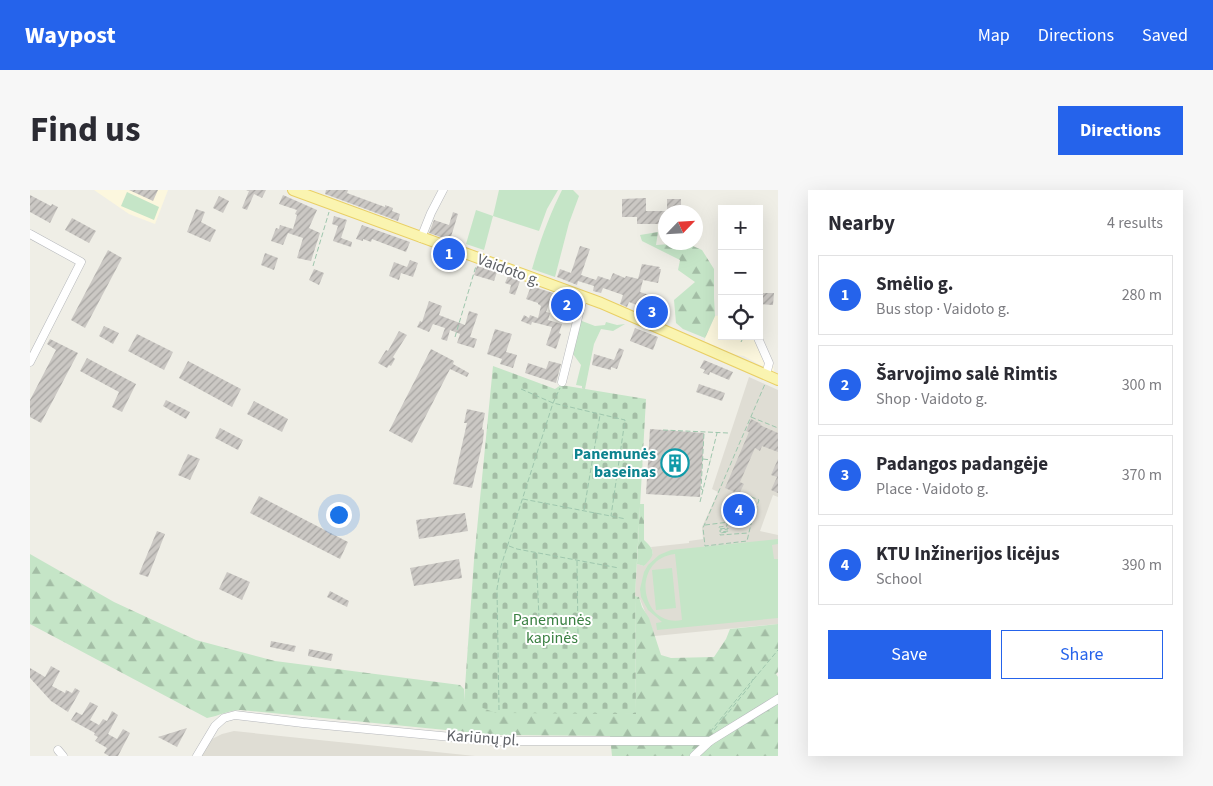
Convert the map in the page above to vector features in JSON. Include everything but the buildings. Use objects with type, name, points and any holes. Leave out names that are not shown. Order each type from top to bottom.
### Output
[{"type":"main road","name":"Vaidoto g.","points":[[293,190],[583,297],[778,380]]},
{"type":"street","points":[[421,238],[430,213],[443,190]]},
{"type":"street","points":[[30,234],[81,262],[30,362]]},
{"type":"street","points":[[562,382],[583,297]]},
{"type":"street","points":[[759,340],[769,363],[767,375]]},
{"type":"street","points":[[694,756],[710,742],[778,699]]},
{"type":"street","name":"Kariūnų pl.","points":[[197,756],[215,726],[224,718],[236,715],[494,741],[710,742]]},
{"type":"path","points":[[313,266],[331,205]]},
{"type":"path","points":[[455,337],[478,258]]},
{"type":"path","points":[[744,494],[759,500],[747,541],[705,546],[703,528],[706,526],[767,375]]},
{"type":"path","points":[[500,710],[498,589],[502,566],[553,403],[562,382]]},
{"type":"path","points":[[521,389],[553,403],[626,420],[611,516]]},
{"type":"path","points":[[584,511],[600,414]]},
{"type":"path","points":[[750,419],[778,428]]},
{"type":"path","points":[[663,430],[728,434]]},
{"type":"path","points":[[703,490],[701,489],[704,432]]},
{"type":"path","points":[[700,502],[717,433]]},
{"type":"path","points":[[703,459],[711,460]]},
{"type":"path","points":[[740,498],[728,522],[728,526],[719,527],[719,529],[728,528],[728,530],[720,530],[720,532],[728,532],[720,533],[720,535],[749,534]]},
{"type":"path","points":[[522,499],[626,519]]},
{"type":"path","points":[[706,526],[728,522],[752,522]]},
{"type":"path","points":[[508,545],[536,553],[619,568]]},
{"type":"path","points":[[536,553],[539,617]]},
{"type":"path","points":[[576,560],[578,634]]},
{"type":"path","points":[[711,732],[778,650]]},
{"type":"shaded area","points":[[94,190],[168,190],[155,224],[129,214]]},
{"type":"shaded area","points":[[715,316],[718,316],[718,340],[762,340],[773,363],[774,373],[744,356],[732,354],[705,342]]},
{"type":"shaded area","points":[[749,377],[778,390],[778,497],[773,495],[760,531],[778,535],[778,624],[655,636],[639,597],[635,596],[637,564],[644,566],[653,553],[651,547],[689,543],[689,541],[703,539],[702,527],[718,492],[712,489]]},
{"type":"shaded area","points":[[234,731],[475,756],[201,756],[208,741],[222,734]]},
{"type":"green space","points":[[499,190],[558,190],[547,209],[539,231],[493,216]]},
{"type":"green space","points":[[562,190],[573,190],[579,196],[569,223],[555,277],[532,269],[545,229]]},
{"type":"green space","points":[[127,192],[159,207],[154,220],[121,206]]},
{"type":"green space","points":[[476,210],[493,216],[484,250],[466,244]]},
{"type":"green space","points":[[658,232],[656,245],[658,245],[658,249],[642,241],[640,235]]},
{"type":"green space","points":[[660,250],[702,250],[714,269],[715,316],[705,338],[683,329],[676,323],[674,300],[695,282],[678,270],[680,260]]},
{"type":"green space","points":[[580,317],[582,321],[595,326],[605,325],[606,322],[617,325],[625,324],[613,331],[601,329],[594,344],[585,389],[582,386],[576,385],[581,365],[573,354]]},
{"type":"green space","name":"Panemunės kapinės","points":[[493,366],[555,389],[561,385],[646,399],[635,596],[636,714],[496,713],[464,701],[474,560]]},
{"type":"green space","points":[[640,504],[644,504],[644,540],[651,547],[653,553],[644,566],[637,564]]},
{"type":"green space","points":[[778,539],[778,544],[772,545],[774,559],[778,559],[778,618],[657,630],[656,623],[662,622],[648,610],[641,597],[640,589],[644,572],[648,565],[659,555],[671,550]],"holes":[[[675,554],[682,620],[668,620],[657,614],[649,604],[646,592],[646,579],[651,568],[661,559]]]},
{"type":"green space","points":[[30,554],[114,602],[196,640],[275,661],[460,685],[464,689],[464,701],[636,714],[635,596],[639,597],[642,607],[649,618],[661,655],[671,658],[714,657],[730,629],[778,624],[778,672],[776,674],[778,677],[778,756],[612,756],[610,736],[497,735],[241,710],[207,718],[30,624]]},
{"type":"green space","points":[[672,568],[676,608],[656,610],[652,570]]},
{"type":"place","name":"Smėlio g.","points":[[449,254]]},
{"type":"place","name":"Šarvojimo salė Rimtis","points":[[567,305]]},
{"type":"place","name":"Padangos padangėje","points":[[652,312]]},
{"type":"place","name":"Panemunės baseinas","points":[[675,463]]},
{"type":"place","name":"KTU Inžinerijos licėjus","points":[[739,510]]}]
